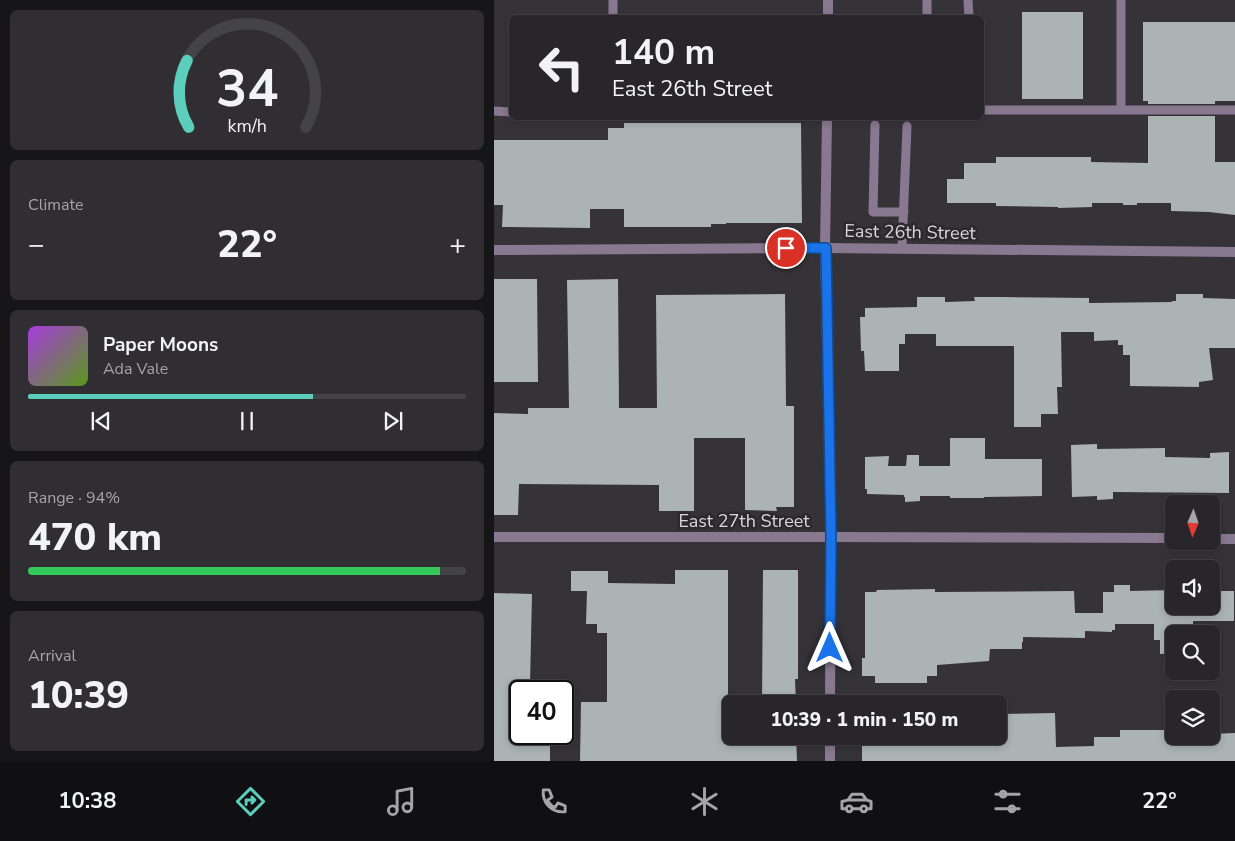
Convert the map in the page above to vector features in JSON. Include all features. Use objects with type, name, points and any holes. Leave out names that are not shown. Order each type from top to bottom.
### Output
[{"type":"street","points":[[828,0],[828,15]]},
{"type":"street","points":[[827,120],[826,248],[831,537],[830,695]]},
{"type":"street","name":"East 26th Street","points":[[494,250],[902,248],[1235,252]]},
{"type":"street","name":"East 27th Street","points":[[494,537],[1165,538]]},
{"type":"street","points":[[1220,539],[1235,539]]},
{"type":"street","points":[[830,745],[830,761]]},
{"type":"lane","points":[[612,15],[613,0]]},
{"type":"lane","points":[[926,0],[927,15]]},
{"type":"lane","points":[[968,0],[969,15]]},
{"type":"lane","points":[[1121,0],[1121,110]]},
{"type":"lane","points":[[984,110],[1235,110]]},
{"type":"lane","points":[[494,111],[509,112]]},
{"type":"lane","points":[[875,125],[873,212],[904,212]]},
{"type":"lane","points":[[902,248],[907,126]]},
{"type":"building","points":[[1022,12],[1083,12],[1083,99],[1022,99]]},
{"type":"building","points":[[1143,22],[1236,22],[1236,101],[1215,101],[1215,104],[1148,104],[1148,101],[1143,101]]},
{"type":"building","points":[[1148,116],[1215,116],[1215,162],[1236,162],[1235,215],[1171,211],[1171,203],[1123,205],[1123,203],[1092,203],[1092,207],[1058,208],[996,206],[996,203],[947,203],[947,179],[964,179],[964,163],[996,163],[996,157],[1091,157],[1091,162],[1148,163]]},
{"type":"building","points":[[624,123],[801,123],[802,223],[726,223],[711,224],[711,227],[624,227],[624,209],[590,209],[590,228],[502,227],[503,205],[494,205],[494,140],[608,140],[608,128],[624,128]]},
{"type":"building","points":[[494,279],[537,279],[538,382],[494,382]]},
{"type":"building","points":[[618,279],[619,408],[657,408],[656,295],[785,294],[786,406],[794,406],[794,507],[776,507],[777,511],[745,510],[745,438],[694,438],[694,511],[659,511],[659,485],[519,484],[518,515],[494,515],[494,413],[528,414],[528,408],[569,408],[567,280]]},
{"type":"building","points":[[1176,294],[1203,294],[1203,298],[1236,299],[1236,348],[1209,348],[1213,380],[1199,382],[1199,387],[1130,386],[1130,355],[1123,355],[1123,345],[1118,345],[1118,340],[1094,341],[1094,332],[1061,332],[1062,387],[1057,387],[1058,414],[1041,414],[1041,427],[1014,427],[1014,346],[936,346],[936,334],[905,334],[905,344],[899,344],[899,371],[865,371],[864,351],[861,351],[860,317],[865,317],[865,308],[917,307],[917,297],[945,297],[945,302],[975,301],[974,297],[1089,298],[1089,303],[1172,302],[1176,301]]},
{"type":"building","points":[[950,438],[985,438],[985,459],[1042,459],[1042,496],[950,498],[950,496],[920,496],[920,501],[905,502],[904,495],[867,494],[867,489],[865,489],[865,457],[889,456],[888,466],[906,466],[907,455],[919,455],[919,466],[950,466]]},
{"type":"building","points":[[1097,444],[1097,449],[1165,448],[1165,457],[1210,458],[1210,453],[1229,452],[1229,493],[1113,492],[1113,499],[1097,500],[1097,496],[1072,497],[1071,445]]},
{"type":"building","points":[[675,570],[728,570],[728,695],[722,695],[722,745],[796,745],[797,761],[580,761],[581,702],[607,702],[607,633],[597,633],[597,624],[586,624],[587,591],[571,591],[571,571],[608,571],[608,583],[675,584]]},
{"type":"building","points":[[763,570],[798,570],[798,679],[795,679],[796,695],[762,695]]},
{"type":"building","points":[[1114,585],[1130,585],[1130,591],[1165,590],[1165,615],[1220,615],[1220,591],[1234,591],[1234,621],[1193,621],[1193,625],[1165,625],[1165,654],[1160,654],[1160,640],[1154,640],[1154,624],[1115,624],[1115,630],[1112,630],[1112,632],[1085,631],[1085,638],[1023,637],[1022,649],[990,649],[989,661],[937,665],[937,676],[927,676],[927,683],[875,683],[875,676],[862,676],[862,658],[865,658],[865,592],[935,589],[935,592],[1074,591],[1075,613],[1103,613],[1103,592],[1114,592]]},
{"type":"building","points":[[494,593],[532,594],[530,680],[509,680],[509,745],[550,745],[550,761],[494,761]]},
{"type":"building","points":[[1055,713],[1056,747],[1094,746],[1094,737],[1120,737],[1120,730],[1165,730],[1165,745],[1220,745],[1220,734],[1236,733],[1236,761],[862,761],[862,745],[1007,745],[1007,714]]},
{"type":"route","points":[[786,248],[826,248],[831,537],[830,648]]}]
